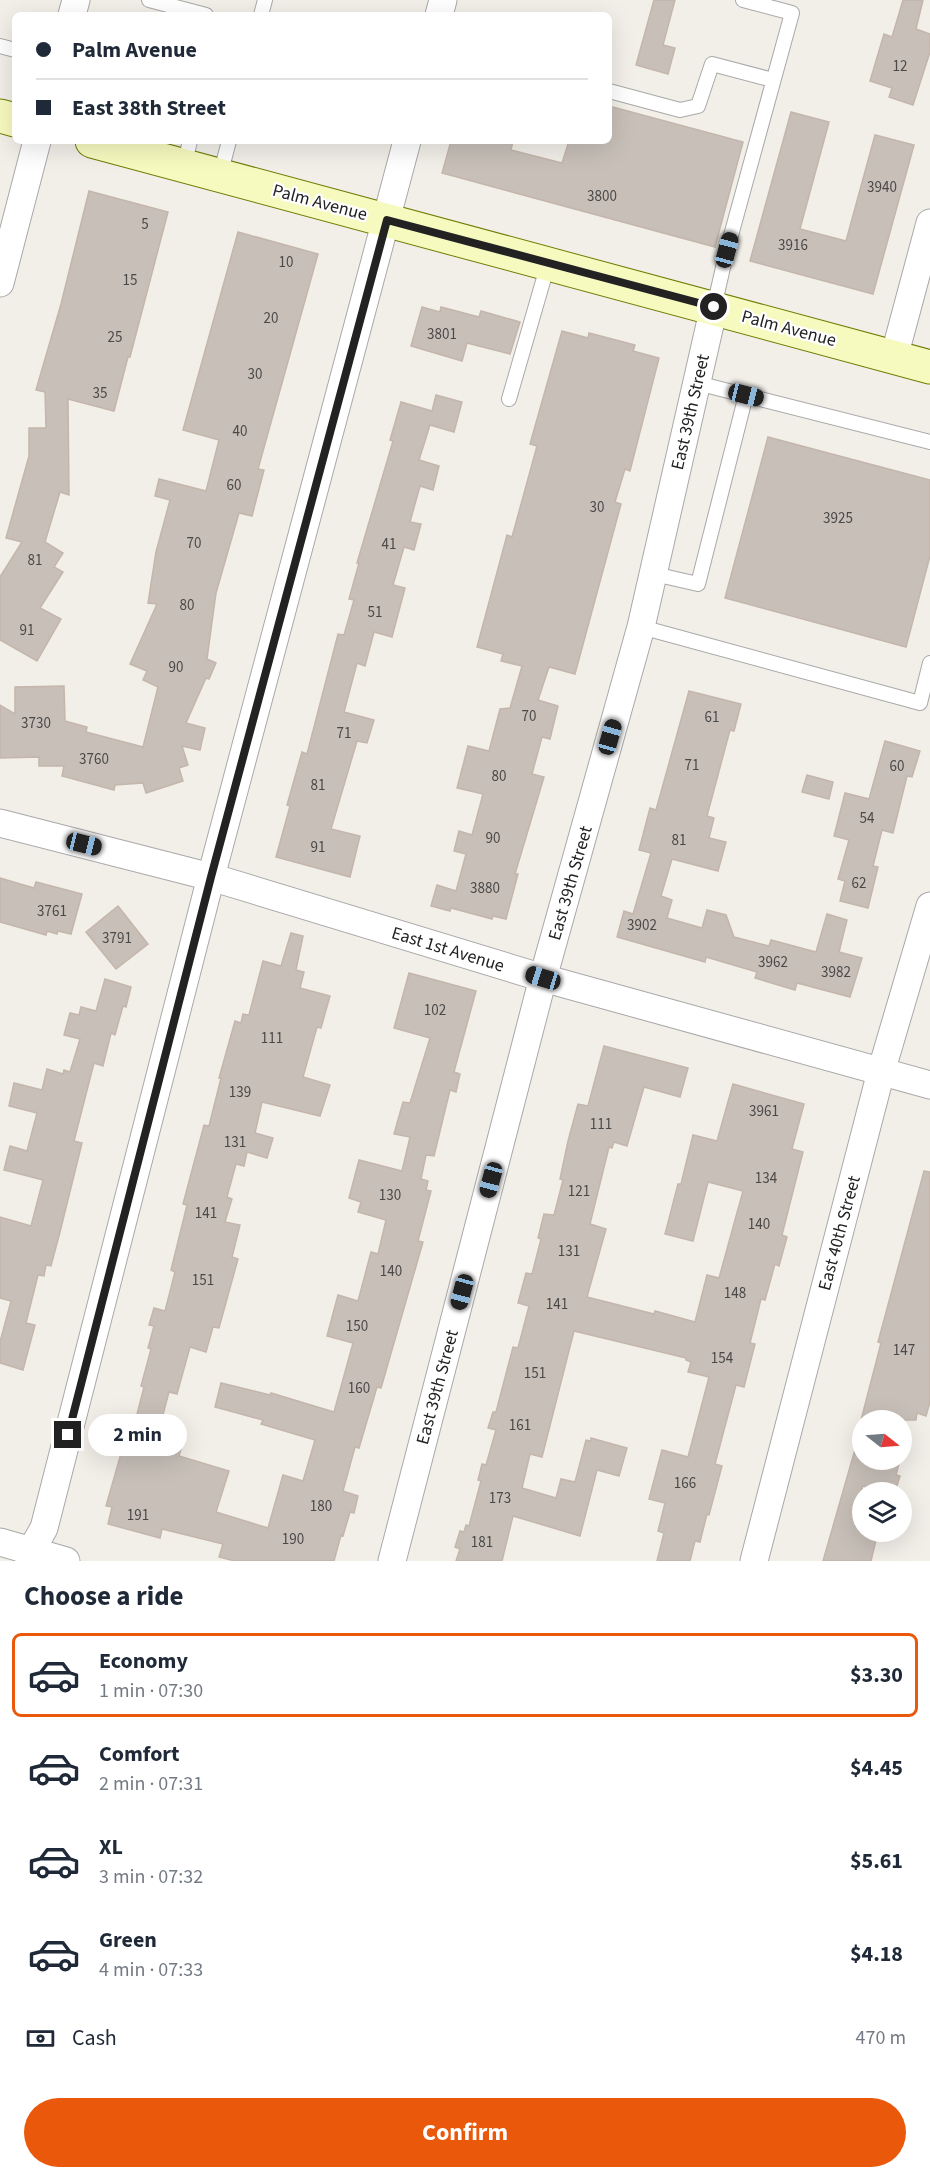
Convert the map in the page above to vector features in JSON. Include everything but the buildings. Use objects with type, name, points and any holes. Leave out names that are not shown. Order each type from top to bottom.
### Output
[{"type":"main road","name":"Palm Avenue","points":[[114,144],[187,154],[220,176],[714,307],[930,367]]},
{"type":"street","points":[[0,284],[36,144]]},
{"type":"street","points":[[30,1556],[44,1528],[211,877],[406,144]]},
{"type":"street","points":[[894,357],[922,287],[930,223]]},
{"type":"street","name":"East 39th Street","points":[[392,1561],[543,978],[654,574],[714,307]]},
{"type":"street","name":"East 1st Avenue","points":[[0,823],[211,877],[543,978],[930,1085]]},
{"type":"street","name":"East 40th Street","points":[[754,1561],[881,1072],[930,906]]},
{"type":"street","points":[[0,1542],[30,1556],[66,1561]]},
{"type":"lane","points":[[149,0],[195,12]]},
{"type":"lane","points":[[714,307],[727,250],[792,13],[743,0]]},
{"type":"lane","points":[[612,93],[680,110],[698,106],[712,64],[773,80]]},
{"type":"lane","points":[[220,176],[228,144]]},
{"type":"lane","points":[[509,399],[548,264]]},
{"type":"lane","points":[[697,383],[930,442]]},
{"type":"lane","points":[[654,574],[698,584],[746,395]]},
{"type":"lane","points":[[640,627],[920,703],[930,663]]},
{"type":"route","points":[[68,1435],[211,877],[387,220],[714,307]]}]
